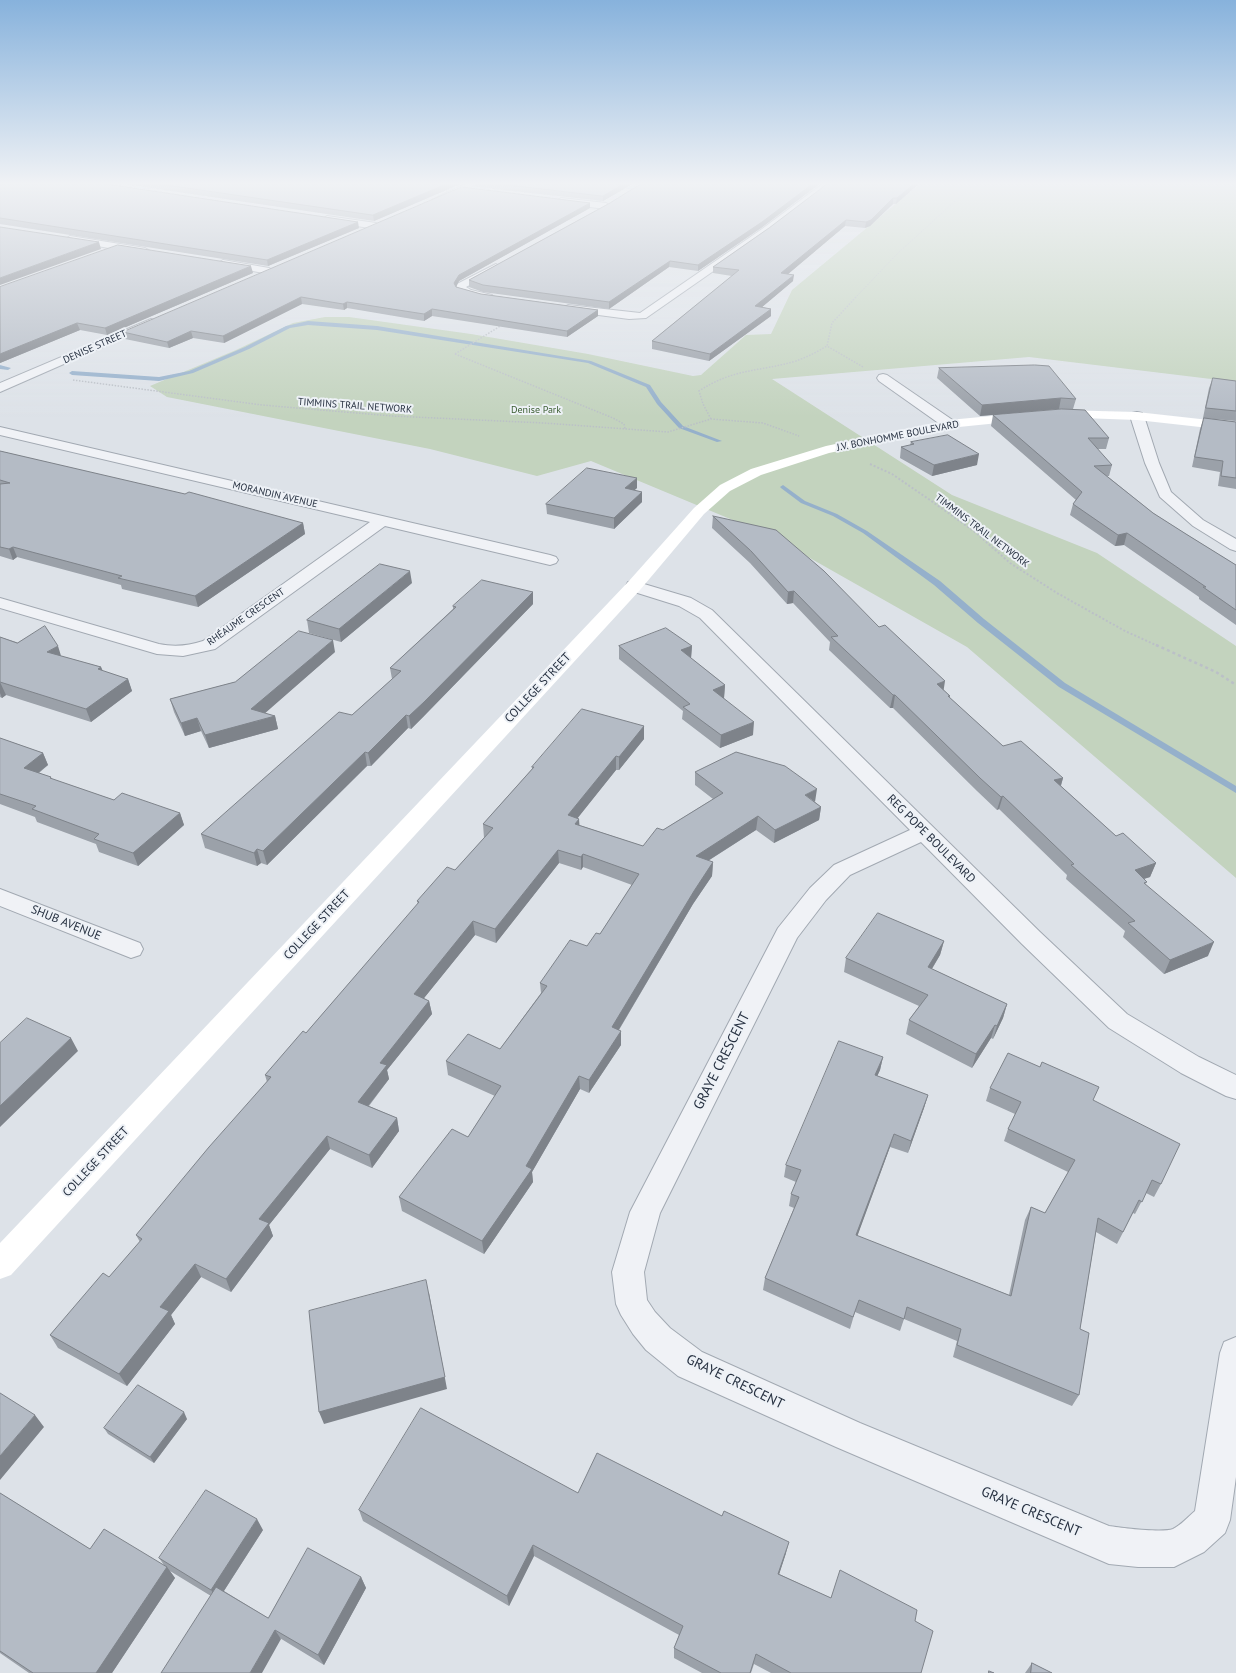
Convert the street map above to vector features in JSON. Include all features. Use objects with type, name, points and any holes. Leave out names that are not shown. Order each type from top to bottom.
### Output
[{"type":"street","points":[[559,306],[629,316],[642,316],[723,260]]},
{"type":"street","points":[[214,262],[272,269],[247,280]]},
{"type":"street","points":[[497,298],[468,293],[460,290],[464,284],[504,262]]},
{"type":"street","name":"DENISE STREET","points":[[0,388],[161,318]]},
{"type":"street","points":[[883,378],[949,424]]},
{"type":"street","name":"J.V. BONHOMME BOULEVARD","points":[[634,586],[699,510],[725,488],[756,472],[826,450],[949,424],[1059,414],[1137,416],[1236,427]]},
{"type":"street","points":[[1137,416],[1152,463],[1165,494],[1198,523],[1236,546]]},
{"type":"street","name":"MORANDIN AVENUE","points":[[0,431],[550,560]]},
{"type":"street","name":"RHÉAUME CRESCENT","points":[[0,603],[157,649],[173,652],[191,650],[209,645],[382,521]]},
{"type":"street","name":"REG POPE BOULEVARD","points":[[634,586],[685,602],[706,614],[1031,938],[1118,1021],[1190,1065],[1236,1088]]},
{"type":"street","name":"COLLEGE STREET","points":[[0,1265],[634,586]]},
{"type":"street","name":"GRAYE CRESCENT","points":[[924,832],[842,870],[818,894],[787,934],[644,1212],[628,1272],[632,1304],[644,1323],[658,1339],[690,1364],[848,1435],[1108,1545],[1138,1548],[1174,1548],[1191,1539],[1212,1520],[1236,1353]]},
{"type":"street","name":"SHUB AVENUE","points":[[0,897],[131,949]]},
{"type":"path","points":[[711,419],[703,404],[699,391],[706,385],[724,376],[743,371],[792,363],[808,358],[826,346],[832,323],[891,260]]},
{"type":"path","points":[[505,323],[455,354],[614,418],[624,424],[625,429]]},
{"type":"path","points":[[826,346],[883,378]]},
{"type":"path","name":"TIMMINS TRAIL NETWORK","points":[[31,374],[188,396],[392,416],[668,432],[711,419],[763,423],[794,433],[826,450],[877,466],[892,474],[975,532],[1010,563],[1057,593],[1125,631],[1216,672],[1236,685]]},
{"type":"green space","name":"Denise Park","points":[[828,260],[1236,260],[1236,382],[1029,357],[772,379],[952,495],[1097,553],[1236,646],[1236,878],[967,647],[771,536],[591,461],[537,476],[430,449],[167,397],[150,386],[236,350],[293,323],[325,317],[349,317],[471,334],[588,354],[693,376],[701,375],[746,335],[771,334],[792,290]]},
{"type":"building","points":[[0,260],[49,260],[0,278]]},
{"type":"building","points":[[76,260],[213,260],[251,266],[105,328],[77,323],[0,354],[0,287]]},
{"type":"building","points":[[291,260],[486,260],[459,275],[454,283],[456,287],[481,294],[598,310],[567,331],[432,309],[424,314],[347,302],[343,304],[301,297],[223,336],[191,331],[167,342],[123,332]]},
{"type":"building","points":[[505,260],[705,260],[698,265],[670,261],[609,302],[483,285],[469,280]]},
{"type":"building","points":[[723,260],[797,260],[781,273],[794,275],[755,306],[771,309],[710,354],[652,341],[739,270],[713,267]]},
{"type":"building","points":[[1035,365],[1049,366],[1076,399],[1061,398],[982,405],[939,368]]},
{"type":"building","points":[[1213,378],[1236,381],[1236,411],[1206,408]]},
{"type":"building","points":[[1062,409],[1085,410],[1109,438],[1088,438],[1112,465],[1094,466],[1153,513],[1236,565],[1236,610],[1203,587],[1206,587],[1127,533],[1118,535],[1073,504],[1082,492],[993,415]]},
{"type":"building","points":[[1204,418],[1236,422],[1236,478],[1221,476],[1223,461],[1195,457]]},
{"type":"building","points":[[948,435],[979,454],[934,465],[901,447],[914,444],[911,442]]},
{"type":"building","points":[[0,451],[185,494],[189,492],[303,523],[195,596],[118,578],[122,576],[13,547],[9,549],[0,547],[0,484],[10,483],[0,480]]},
{"type":"building","points":[[587,468],[637,478],[625,488],[642,492],[614,518],[546,504]]},
{"type":"building","points":[[713,516],[776,530],[824,571],[879,627],[885,625],[945,681],[937,684],[950,696],[948,696],[1003,746],[1021,741],[1063,778],[1054,780],[1116,836],[1123,833],[1156,863],[1135,870],[1147,882],[1144,883],[1214,942],[1170,960],[1128,923],[1135,921],[1071,865],[1074,864],[1003,796],[1001,797],[980,778],[895,695],[893,695],[831,637],[838,636],[794,591],[788,592],[751,551]]},
{"type":"building","points":[[380,564],[410,571],[339,629],[307,620]]},
{"type":"building","points":[[482,580],[533,592],[424,702],[409,716],[406,715],[368,753],[365,752],[263,851],[257,849],[254,853],[201,834],[339,712],[352,715],[401,671],[390,668],[456,607],[453,606]]},
{"type":"building","points":[[45,626],[58,646],[47,652],[101,667],[98,669],[128,679],[86,709],[0,682],[0,637],[17,643]]},
{"type":"building","points":[[666,628],[692,646],[681,650],[725,685],[713,690],[754,722],[721,735],[683,707],[690,704],[619,646]]},
{"type":"building","points":[[299,631],[333,640],[251,709],[275,716],[205,735],[197,718],[181,723],[170,699],[235,682]]},
{"type":"building","points":[[582,709],[644,726],[619,757],[616,756],[568,815],[579,819],[575,824],[643,846],[657,828],[663,830],[723,793],[695,772],[736,752],[785,766],[817,789],[805,795],[821,807],[775,830],[758,816],[696,856],[713,862],[612,1027],[621,1031],[589,1080],[579,1076],[526,1166],[532,1169],[482,1241],[399,1197],[452,1129],[468,1137],[501,1086],[446,1061],[468,1034],[500,1049],[547,986],[540,983],[570,940],[587,946],[596,933],[600,934],[639,874],[583,854],[581,857],[558,850],[495,929],[473,921],[414,994],[429,1001],[380,1063],[387,1065],[358,1102],[397,1118],[369,1155],[327,1136],[259,1219],[269,1223],[226,1279],[195,1264],[160,1307],[169,1311],[119,1374],[50,1335],[103,1273],[109,1277],[142,1239],[136,1235],[209,1147],[271,1077],[265,1075],[303,1031],[306,1033],[419,902],[417,901],[447,867],[455,870],[493,828],[483,824],[534,767],[532,767]]},
{"type":"building","points":[[0,738],[43,753],[24,768],[114,800],[122,793],[180,813],[133,853],[94,839],[99,834],[32,809],[36,806],[0,794]]},
{"type":"building","points":[[878,913],[944,941],[928,967],[1007,1004],[997,1026],[995,1025],[976,1054],[909,1020],[928,995],[846,958]]},
{"type":"building","points":[[27,1018],[71,1038],[0,1106],[0,1043]]},
{"type":"building","points":[[839,1041],[883,1057],[875,1075],[928,1095],[911,1141],[894,1134],[856,1235],[1011,1296],[1031,1207],[1045,1213],[1075,1160],[1008,1129],[1021,1102],[990,1088],[1008,1053],[1040,1067],[1042,1062],[1099,1087],[1093,1100],[1180,1144],[1161,1184],[1152,1180],[1142,1202],[1139,1200],[1123,1232],[1098,1218],[1080,1329],[1089,1333],[1079,1395],[957,1345],[961,1329],[907,1307],[904,1319],[859,1300],[853,1317],[765,1278],[799,1197],[791,1194],[801,1170],[786,1165]]},
{"type":"building","points":[[426,1280],[445,1377],[319,1412],[309,1311]]},
{"type":"building","points":[[138,1385],[184,1412],[150,1457],[104,1428]]},
{"type":"building","points":[[0,1393],[35,1415],[0,1456]]},
{"type":"building","points":[[421,1408],[578,1493],[597,1453],[722,1516],[724,1511],[789,1542],[778,1574],[831,1598],[840,1570],[917,1610],[915,1621],[933,1631],[921,1673],[791,1673],[756,1654],[750,1673],[721,1673],[674,1648],[683,1626],[533,1545],[507,1596],[359,1510]]},
{"type":"building","points":[[206,1490],[257,1519],[211,1590],[159,1558]]},
{"type":"building","points":[[0,1493],[90,1549],[104,1529],[167,1567],[96,1673],[33,1673],[0,1651]]},
{"type":"building","points":[[308,1548],[361,1577],[318,1655],[275,1630],[250,1673],[161,1673],[216,1587],[268,1618]]},
{"type":"building","points":[[1032,1663],[1052,1673],[1031,1673]]},
{"type":"waterway","points":[[72,373],[159,379],[191,372],[247,348],[288,327],[308,323],[377,328],[589,362],[648,386],[659,403],[681,427],[719,441]]},
{"type":"waterway","points":[[0,367],[8,368]]},
{"type":"waterway","points":[[783,487],[803,502],[835,515],[865,532],[937,583],[981,621],[1062,685],[1236,790]]}]
